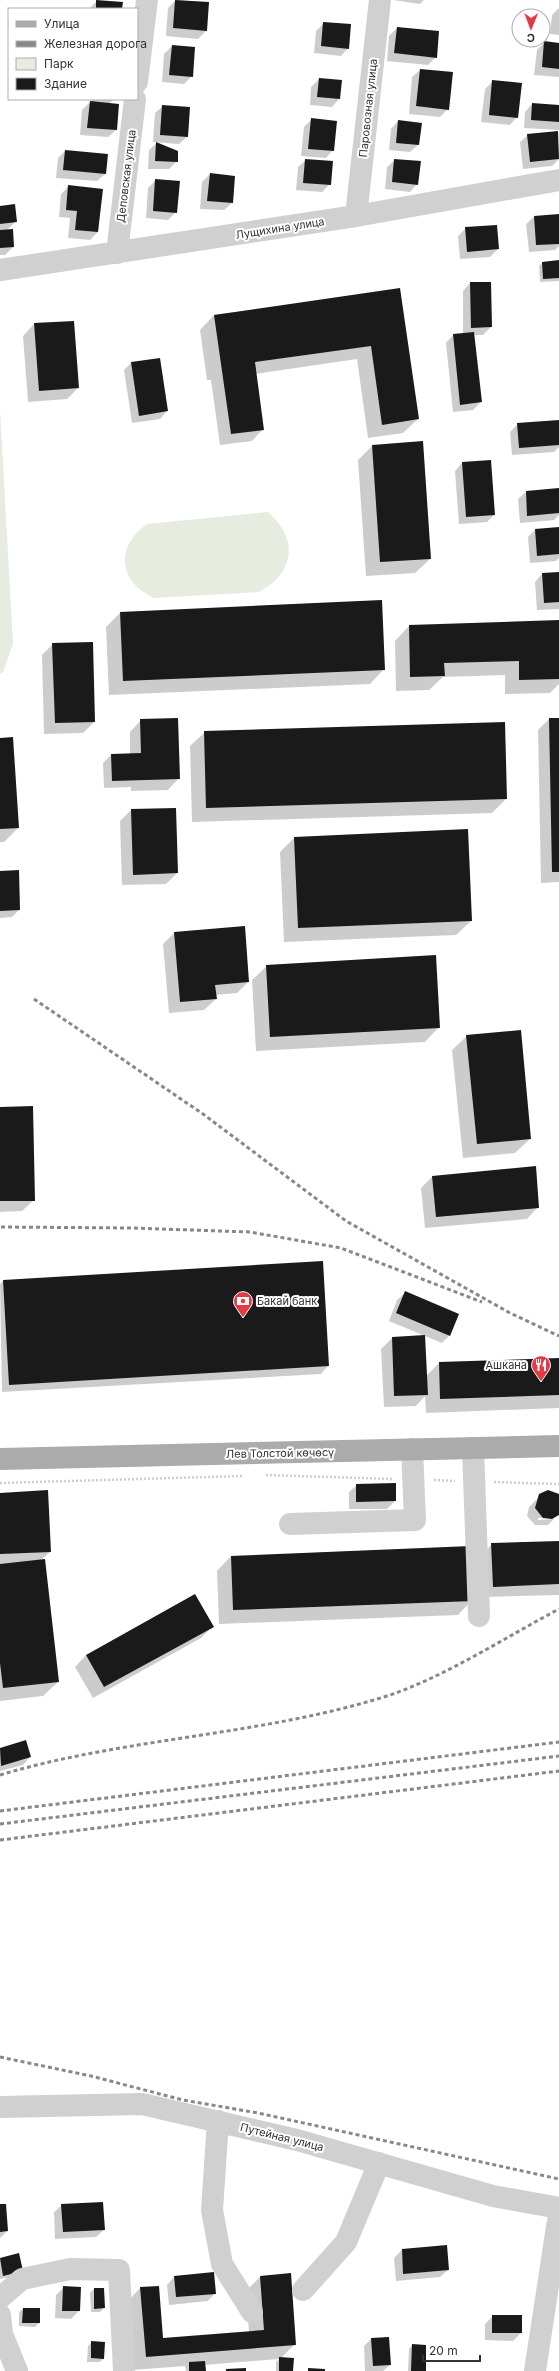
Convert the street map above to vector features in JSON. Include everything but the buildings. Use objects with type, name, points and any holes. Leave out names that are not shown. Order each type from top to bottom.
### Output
[{"type":"main road","name":"Лев Толстой көчөсү","points":[[0,1459],[559,1446]]},
{"type":"street","points":[[138,74],[147,0]]},
{"type":"street","name":"Паровозная улица","points":[[356,216],[380,0]]},
{"type":"street","name":"Деповская улица","points":[[117,253],[135,100]]},
{"type":"street","name":"Лущихина улица","points":[[0,270],[356,216],[559,180]]},
{"type":"street","points":[[473,1448],[479,1616]]},
{"type":"street","points":[[290,1524],[415,1520],[412,1449]]},
{"type":"street","name":"Путейная улица","points":[[0,2107],[142,2104],[297,2140],[493,2196],[559,2208]]},
{"type":"street","points":[[218,2121],[212,2210],[222,2264],[252,2312]]},
{"type":"street","points":[[303,2290],[346,2242],[379,2163]]},
{"type":"street","points":[[535,2371],[559,2214]]},
{"type":"street","points":[[0,2298],[22,2279],[70,2269],[119,2270],[124,2371]]},
{"type":"street","points":[[1,2328],[17,2371]]},
{"type":"path","points":[[258,1475],[559,1484]]},
{"type":"path","points":[[0,1483],[250,1476]]},
{"type":"green space","points":[[0,409],[13,644],[3,672],[0,674]]},
{"type":"green space","points":[[268,512],[278,522],[285,533],[289,555],[286,565],[280,575],[271,584],[259,592],[154,598],[142,591],[133,582],[128,573],[125,563],[126,553],[130,543],[137,533],[147,524]]},
{"type":"railway","points":[[34,999],[203,1114],[346,1221],[510,1313],[559,1336]]},
{"type":"railway","points":[[1,1227],[132,1228],[250,1232],[341,1248],[482,1302]]},
{"type":"railway","points":[[0,1775],[48,1762],[97,1752],[244,1728],[342,1709],[390,1695],[454,1667],[559,1609]]},
{"type":"railway","points":[[0,1811],[559,1742]]},
{"type":"railway","points":[[0,1824],[559,1756]]},
{"type":"railway","points":[[0,1840],[559,1771]]},
{"type":"railway","points":[[0,2057],[91,2076],[183,2100],[258,2113],[559,2179]]},
{"type":"place","name":"Бакай банк","points":[[243,1318]]},
{"type":"place","name":"Ашкана","points":[[541,1382]]}]
